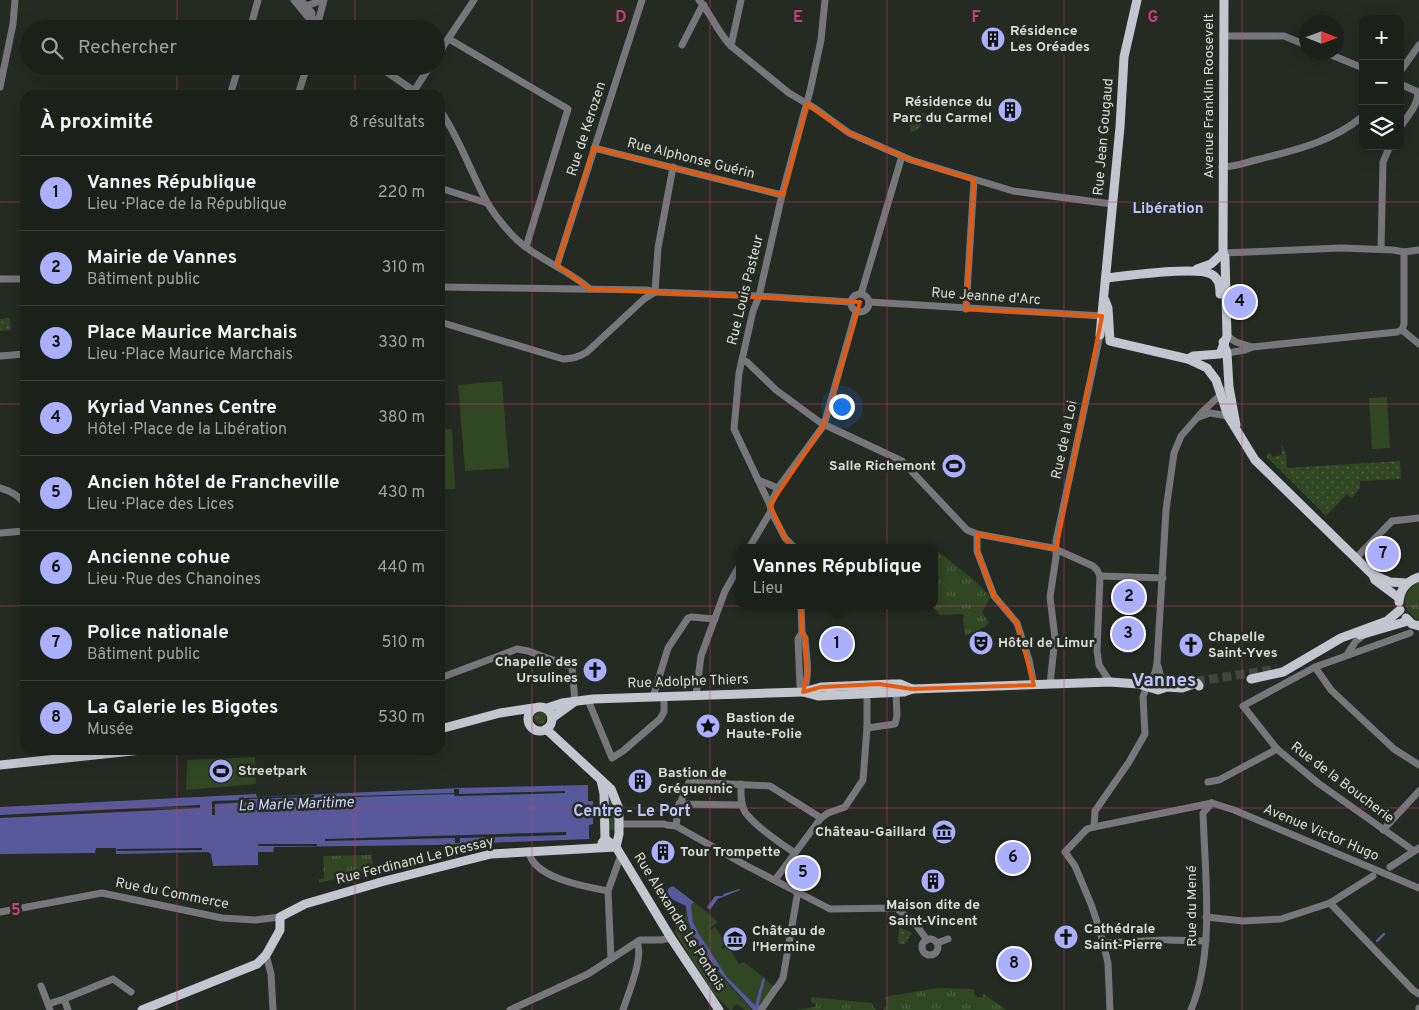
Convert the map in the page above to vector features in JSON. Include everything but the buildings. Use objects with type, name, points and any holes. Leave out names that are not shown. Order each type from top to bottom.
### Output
[{"type":"main road","name":"Rue Jean Gougaud","points":[[1105,300],[1124,56],[1137,0]]},
{"type":"main road","name":"Avenue Franklin Roosevelt","points":[[1224,0],[1222,167],[1223,253],[1225,257],[1227,336],[1224,351]]},
{"type":"main road","points":[[1106,278],[1194,270],[1210,264],[1223,253]]},
{"type":"main road","points":[[1194,270],[1210,273],[1220,283],[1222,336],[1236,428]]},
{"type":"main road","points":[[1100,335],[1105,300]]},
{"type":"main road","points":[[1105,300],[1108,308],[1108,333],[1110,341],[1188,359],[1205,366],[1212,372],[1228,416],[1255,460],[1356,558],[1373,575],[1375,580],[1399,598]]},
{"type":"main road","points":[[1188,359],[1193,356],[1224,351]]},
{"type":"main road","points":[[1373,575],[1390,582],[1407,584]]},
{"type":"main road","points":[[1419,577],[1407,584],[1399,598],[1400,610],[1408,621],[1419,626]]},
{"type":"main road","points":[[1336,643],[1341,638],[1357,631],[1387,621],[1400,610]]},
{"type":"main road","points":[[1251,679],[1275,675],[1336,643],[1408,621]]},
{"type":"main road","name":"Rue Adolphe Thiers","points":[[867,690],[896,693],[912,689],[1110,682],[1147,685]]},
{"type":"main road","name":"Rue Adolphe Thiers","points":[[547,708],[562,703],[588,700],[664,696],[803,692],[818,696],[900,684],[912,689]]},
{"type":"main road","points":[[1147,685],[1158,690],[1167,687],[1182,688],[1198,684]]},
{"type":"main road","points":[[552,718],[575,702]]},
{"type":"main road","points":[[445,727],[510,711],[540,706],[547,708],[552,718],[551,724],[546,729],[538,731],[531,728],[528,714],[533,708]]},
{"type":"main road","points":[[510,711],[528,721]]},
{"type":"main road","points":[[546,729],[612,789],[619,809],[619,851]]},
{"type":"main road","points":[[0,765],[95,755]]},
{"type":"main road","points":[[596,849],[605,840],[604,794],[601,780]]},
{"type":"main road","points":[[605,840],[619,851]]},
{"type":"main road","name":"Rue Ferdinand Le Dressay","points":[[280,917],[305,904],[381,882],[491,854],[596,849],[619,851]]},
{"type":"main road","name":"Rue Alexandre Le Pontois","points":[[619,851],[671,938],[719,1010]]},
{"type":"main road","points":[[142,1010],[250,968],[260,962],[280,930],[280,917]]},
{"type":"street","points":[[0,87],[13,24],[15,0]]},
{"type":"street","points":[[252,20],[258,0]]},
{"type":"street","points":[[294,0],[308,17],[311,16]]},
{"type":"street","points":[[303,3],[324,0],[320,20]]},
{"type":"street","points":[[445,45],[474,0]]},
{"type":"street","name":"Rue de Kerozen","points":[[557,266],[642,0]]},
{"type":"street","points":[[731,46],[741,0]]},
{"type":"street","name":"Rue Louis Pasteur","points":[[792,544],[785,538],[734,429],[736,393],[753,311],[759,296],[782,195],[807,104],[821,37],[825,0]]},
{"type":"street","points":[[303,3],[312,13],[311,16],[314,20]]},
{"type":"street","points":[[701,3],[723,38],[731,46],[766,76],[849,133],[902,156],[1013,191],[1112,204]]},
{"type":"street","points":[[682,45],[701,3]]},
{"type":"street","points":[[1223,36],[1284,36],[1299,42]]},
{"type":"street","points":[[449,40],[568,109],[526,247]]},
{"type":"street","points":[[1404,66],[1419,45]]},
{"type":"street","points":[[1344,60],[1359,66]]},
{"type":"street","points":[[232,90],[236,75]]},
{"type":"street","points":[[299,90],[304,75]]},
{"type":"street","points":[[391,75],[413,90]]},
{"type":"street","points":[[418,90],[426,75]]},
{"type":"street","points":[[1404,86],[1418,92],[1418,96],[1416,105],[1404,122]]},
{"type":"street","points":[[445,118],[459,140],[487,203],[513,235],[526,247],[575,277],[590,289]]},
{"type":"street","points":[[1222,167],[1234,166],[1296,150],[1323,140],[1359,118]]},
{"type":"street","name":"Rue Alphonse Guérin","points":[[594,148],[782,195]]},
{"type":"street","points":[[1381,249],[1383,162],[1388,150]]},
{"type":"street","points":[[861,294],[902,156]]},
{"type":"street","points":[[656,292],[658,248],[672,167]]},
{"type":"street","points":[[966,309],[974,180]]},
{"type":"street","points":[[445,190],[487,203]]},
{"type":"street","points":[[1223,253],[1341,248],[1381,249],[1404,252],[1419,250]]},
{"type":"street","points":[[1402,330],[1404,324],[1404,252]]},
{"type":"street","points":[[0,279],[20,279]]},
{"type":"street","points":[[445,287],[648,290],[656,292],[850,302]]},
{"type":"street","points":[[628,290],[635,297],[634,308]]},
{"type":"street","points":[[445,324],[563,359],[577,358],[587,352],[648,296],[656,292]]},
{"type":"street","points":[[861,294],[866,296],[869,302],[865,310],[856,312],[852,309],[850,302],[853,296],[861,294]]},
{"type":"street","name":"Rue Jeanne d'Arc","points":[[869,302],[1102,316]]},
{"type":"street","points":[[752,544],[778,488],[824,425],[856,312]]},
{"type":"street","points":[[1402,330],[1419,344]]},
{"type":"street","points":[[1224,351],[1402,330]]},
{"type":"street","name":"Rue de la Loi","points":[[1050,684],[1055,638],[1050,597],[1056,541],[1100,335]]},
{"type":"street","points":[[1227,336],[1236,342],[1252,347]]},
{"type":"street","points":[[0,356],[20,354]]},
{"type":"street","points":[[742,360],[747,362],[776,390],[824,425],[902,461],[967,530],[977,534],[1056,550],[1093,566],[1100,576],[1097,616],[1099,665],[1110,682]]},
{"type":"street","points":[[1167,687],[1161,678],[1158,663],[1166,510],[1172,462],[1178,440],[1198,417],[1229,387]]},
{"type":"street","points":[[1198,417],[1210,413],[1228,416]]},
{"type":"street","points":[[758,480],[778,488]]},
{"type":"street","points":[[0,488],[20,498]]},
{"type":"street","points":[[1356,558],[1392,521],[1419,518]]},
{"type":"street","points":[[0,533],[20,531]]},
{"type":"street","points":[[977,534],[977,551],[994,596],[1017,623],[1029,660],[1034,685]]},
{"type":"street","points":[[696,695],[701,656],[725,591],[736,573]]},
{"type":"street","points":[[1100,576],[1163,578]]},
{"type":"street","points":[[801,609],[802,633],[798,639],[800,686],[803,692]]},
{"type":"street","points":[[653,697],[668,648],[688,618],[715,619]]},
{"type":"street","points":[[1410,633],[1315,666],[1331,690],[1394,749],[1419,765]]},
{"type":"street","points":[[1343,656],[1351,651],[1356,641],[1364,635]]},
{"type":"street","points":[[445,676],[517,649],[528,651],[572,667],[575,702]]},
{"type":"street","points":[[1094,826],[1095,811],[1129,762],[1145,734],[1143,697],[1158,663]]},
{"type":"street","name":"Rue de la Boucherie","points":[[1315,666],[1243,706],[1276,749],[1318,784],[1383,830],[1416,850]]},
{"type":"street","points":[[775,880],[821,818],[828,813],[841,809],[847,804],[863,780],[867,728],[867,690]]},
{"type":"street","points":[[867,728],[896,724],[896,693]]},
{"type":"street","points":[[588,700],[612,758],[623,752],[660,719],[664,712],[664,696]]},
{"type":"street","points":[[1208,782],[1219,780],[1276,749]]},
{"type":"street","points":[[676,826],[679,804],[689,782],[770,786],[821,818]]},
{"type":"street","points":[[741,784],[742,805],[746,813],[775,840],[797,851]]},
{"type":"street","points":[[1383,830],[1419,791]]},
{"type":"street","points":[[1110,1010],[1108,963],[1103,943],[1091,904],[1075,866],[1065,852],[1087,829],[1094,826],[1212,803]]},
{"type":"street","name":"Avenue Victor Hugo","points":[[1212,803],[1234,810],[1419,888]]},
{"type":"street","name":"Rue du Mené","points":[[1191,1010],[1204,967],[1206,917],[1203,813],[1212,803]]},
{"type":"street","points":[[679,804],[742,805]]},
{"type":"street","points":[[619,824],[666,824],[676,826],[747,866],[830,909],[896,908],[914,922],[927,940]]},
{"type":"street","points":[[1390,867],[1416,850]]},
{"type":"street","points":[[529,851],[529,857],[536,864],[560,880],[608,891]]},
{"type":"street","points":[[611,959],[608,891],[619,851]]},
{"type":"street","points":[[1206,917],[1243,921],[1282,919],[1330,903],[1372,876]]},
{"type":"street","points":[[762,1008],[783,978],[798,891]]},
{"type":"street","name":"Rue du Commerce","points":[[0,912],[102,893],[222,918],[255,920],[280,917]]},
{"type":"street","points":[[1330,903],[1419,994]]},
{"type":"street","points":[[510,1010],[588,974],[637,942],[644,939],[661,940],[671,938]]},
{"type":"street","points":[[932,939],[937,943],[938,948],[936,952],[927,954],[923,948],[927,940],[932,939]]},
{"type":"street","points":[[937,943],[948,939]]},
{"type":"street","points":[[1103,943],[1166,940],[1206,942]]},
{"type":"street","points":[[623,1010],[636,968],[639,952],[637,942]]},
{"type":"street","points":[[266,955],[271,974],[273,1010]]},
{"type":"street","points":[[41,986],[49,1007],[113,979],[131,992]]},
{"type":"street","points":[[64,999],[68,1010]]},
{"type":"highlighted area","points":[[807,104],[849,133],[911,160],[974,180],[966,309],[1102,316],[1056,549],[977,534],[977,551],[994,596],[1017,623],[1034,685],[912,689],[879,684],[821,687],[803,692],[807,675],[805,638],[802,633],[801,557],[785,538],[770,505],[824,425],[860,302],[590,289],[557,265],[594,148],[783,195]]},
{"type":"green space","points":[[919,112],[925,114],[922,123],[917,130],[911,132],[909,124],[915,124]]},
{"type":"green space","points":[[9,318],[11,330],[0,331],[0,319]]},
{"type":"green space","points":[[502,381],[509,468],[465,471],[458,385]]},
{"type":"green space","points":[[1387,397],[1390,448],[1372,449],[1369,398]]},
{"type":"green space","points":[[452,429],[455,489],[445,489],[445,430]]},
{"type":"green space","points":[[1281,444],[1286,453],[1287,468],[1400,461],[1401,479],[1360,481],[1360,488],[1352,498],[1347,494],[1326,516],[1266,456],[1271,453],[1272,457],[1282,455]]},
{"type":"green space","points":[[938,551],[974,580],[991,597],[982,612],[989,622],[985,627],[965,636],[964,615],[940,615],[935,609],[938,609]]},
{"type":"green space","points":[[1419,582],[1419,620],[1409,612],[1405,601],[1409,590]]},
{"type":"green space","points":[[542,712],[545,713],[545,723],[538,724],[535,723],[534,716],[535,713]]},
{"type":"green space","name":"Streetpark","points":[[255,757],[256,784],[186,790],[187,760]]},
{"type":"green space","points":[[607,787],[613,799],[615,830],[609,830]]},
{"type":"green space","points":[[371,855],[374,869],[319,883],[319,879],[324,878],[323,856]]},
{"type":"green space","points":[[694,902],[718,922],[709,929],[715,927],[726,944],[721,947],[722,949],[728,946],[739,964],[744,962],[763,977],[755,1005],[726,976],[698,932],[692,920],[691,905]]},
{"type":"green space","points":[[686,913],[695,938],[703,951],[722,976],[751,1008],[750,1010],[745,1010],[736,1004],[730,1010],[714,994],[674,931],[680,926],[676,919],[680,914]]},
{"type":"green space","points":[[899,927],[912,933],[905,944],[898,944]]},
{"type":"green space","points":[[765,979],[774,987],[761,1006],[759,1004]]},
{"type":"green space","points":[[938,988],[972,989],[975,990],[974,994],[977,997],[982,997],[984,994],[1006,1010],[883,1010],[887,1005],[885,997]]},
{"type":"green space","points":[[811,997],[872,1003],[877,1010],[796,1010],[815,1007],[816,1004],[811,1002]]},
{"type":"water","points":[[1123,637],[1133,637],[1133,653],[1123,653]]},
{"type":"water","name":"La Marle Maritime","points":[[588,785],[588,801],[593,801],[593,824],[589,825],[589,839],[436,845],[274,847],[273,852],[258,852],[258,865],[213,866],[211,854],[208,852],[116,854],[116,848],[96,848],[95,853],[0,854],[0,807],[256,794],[257,797],[459,788]]},
{"type":"water","points":[[673,886],[694,902],[691,905],[693,922],[698,932],[726,976],[755,1005],[763,977],[765,979],[759,1004],[763,1010],[753,1010],[711,962],[694,935],[688,920],[686,906],[665,896],[669,888]]},
{"type":"water","points":[[739,889],[718,899],[710,910],[707,907],[715,896],[723,896],[723,894]]},
{"type":"pier","points":[[454,789],[459,789],[459,794],[565,791],[565,793],[323,798],[454,793]]},
{"type":"pier","points":[[314,795],[314,797],[249,799],[249,802],[215,804],[215,815],[212,815],[212,801]]},
{"type":"pier","points":[[200,805],[200,808],[0,818],[0,815]]},
{"type":"pier","points":[[566,832],[566,835],[460,838],[460,843],[455,843],[455,838],[325,841],[325,839]]},
{"type":"pier","points":[[258,844],[317,844],[317,846],[258,846]]},
{"type":"pier","points":[[202,848],[202,850],[117,851],[117,849]]},
{"type":"waterway","points":[[1377,941],[1384,934]]},
{"type":"tunnel","points":[[1197,683],[1198,681],[1277,669]]},
{"type":"place","name":"Résidence Les Oréades","points":[[993,39]]},
{"type":"place","name":"Résidence du Parc du Carmel","points":[[1010,110]]},
{"type":"place","name":"Kyriad Vannes Centre","points":[[1240,302]]},
{"type":"place","name":"Salle Richemont","points":[[954,466]]},
{"type":"place","name":"Police nationale","points":[[1383,554]]},
{"type":"place","name":"Mairie de Vannes","points":[[1129,597]]},
{"type":"place","name":"Place Maurice Marchais","points":[[1128,634]]},
{"type":"place","name":"Hôtel de Limur","points":[[981,643]]},
{"type":"place","name":"Vannes République","points":[[837,644]]},
{"type":"place","name":"Chapelle Saint-Yves","points":[[1191,645]]},
{"type":"place","name":"Chapelle des Ursulines","points":[[595,670]]},
{"type":"place","name":"Bastion de Haute-Folie","points":[[708,726]]},
{"type":"place","name":"Streetpark","points":[[221,771]]},
{"type":"place","name":"Bastion de Gréguennic","points":[[640,781]]},
{"type":"place","name":"Château-Gaillard","points":[[944,832]]},
{"type":"place","name":"Tour Trompette","points":[[663,852]]},
{"type":"place","name":"Ancienne cohue","points":[[1013,858]]},
{"type":"place","name":"Ancien hôtel de Francheville","points":[[803,873]]},
{"type":"place","name":"Maison dite de Saint-Vincent","points":[[933,881]]},
{"type":"place","name":"Cathédrale Saint-Pierre","points":[[1066,937]]},
{"type":"place","name":"Château de l'Hermine","points":[[735,939]]},
{"type":"place","name":"La Galerie les Bigotes","points":[[1014,964]]},
{"type":"district","name":"Libération","points":[[1168,209]]},
{"type":"district","name":"Vannes","points":[[1164,681]]},
{"type":"district","name":"Centre - Le Port","points":[[632,812]]}]
